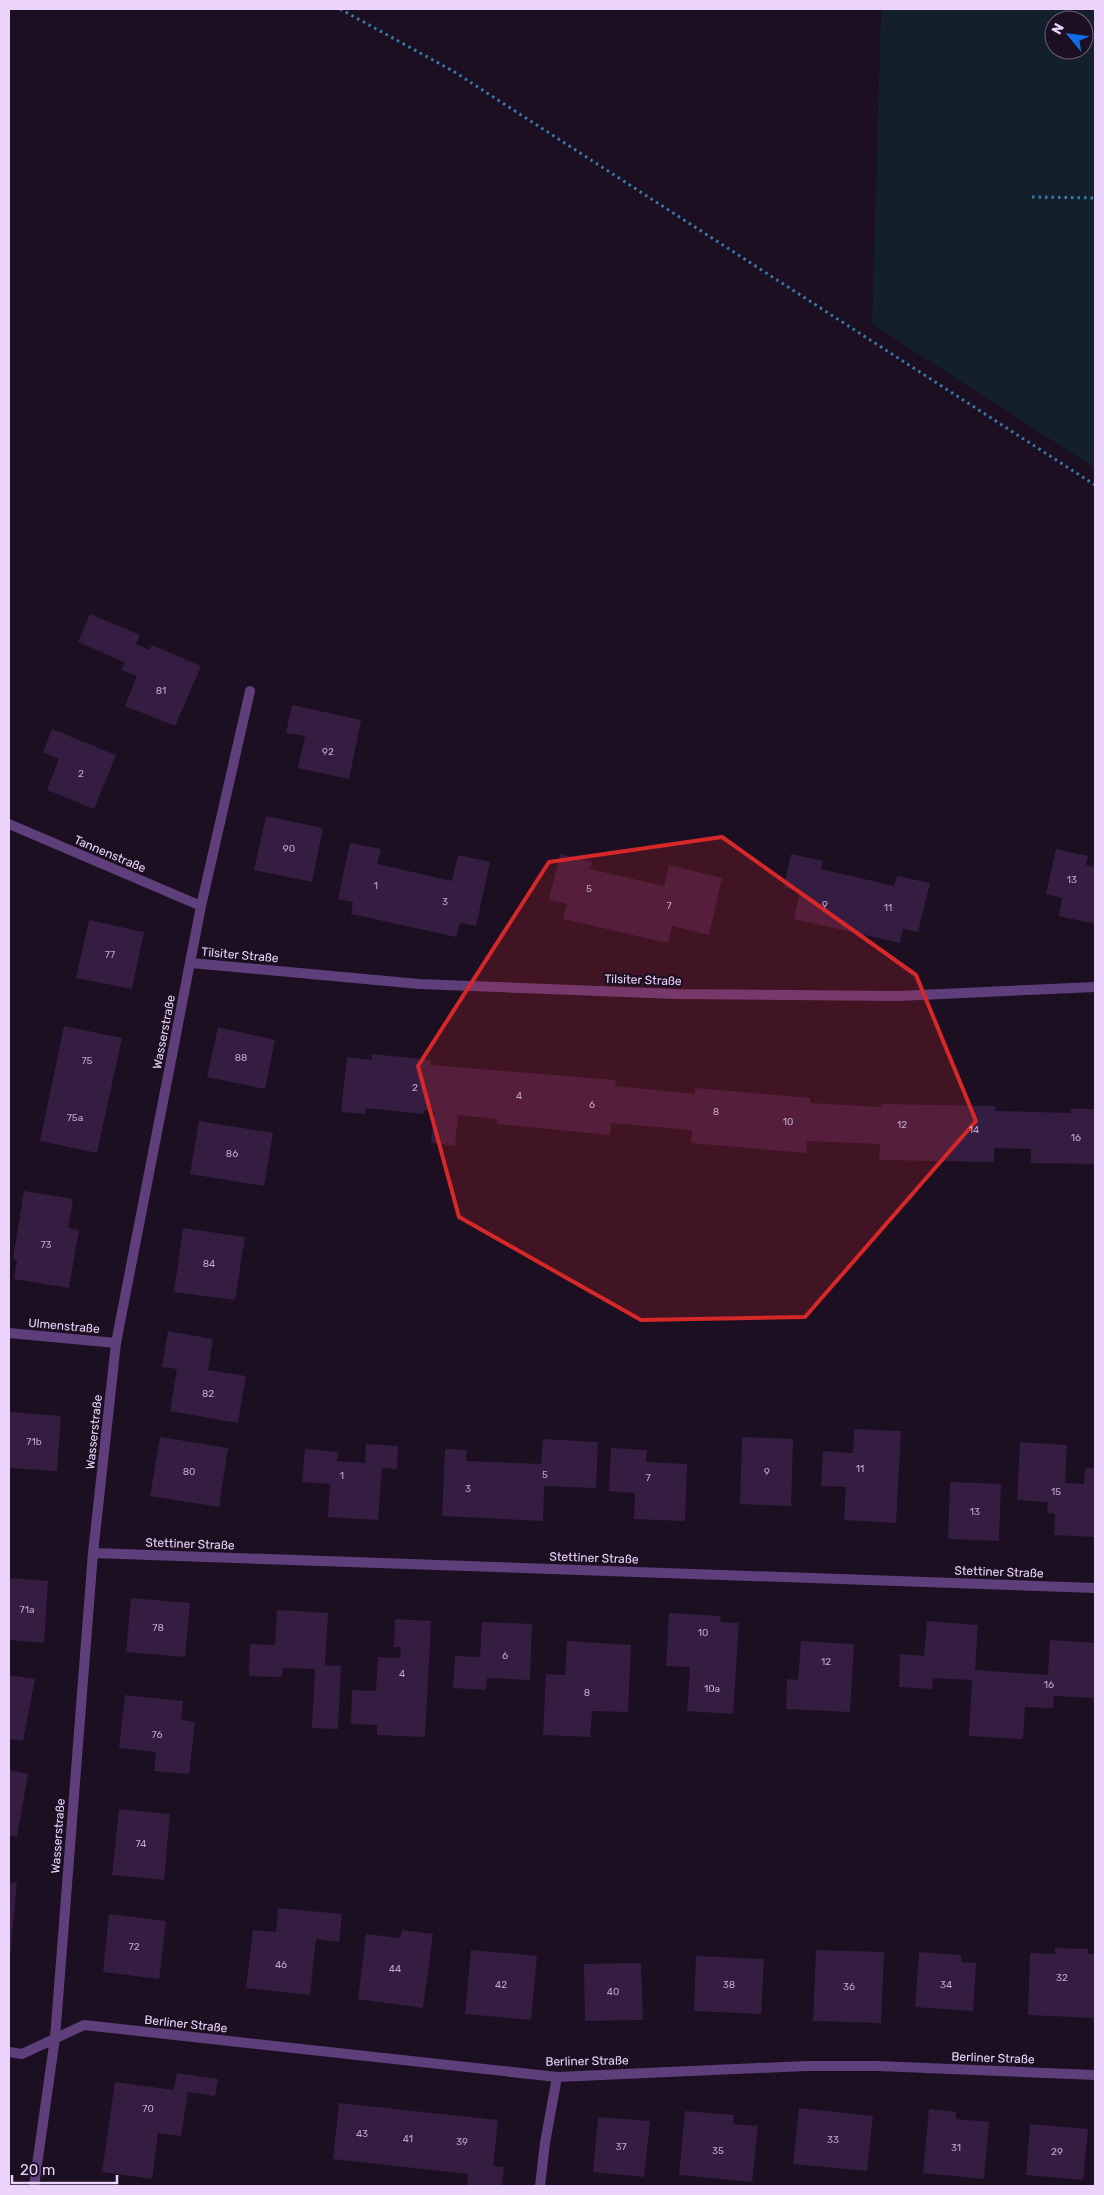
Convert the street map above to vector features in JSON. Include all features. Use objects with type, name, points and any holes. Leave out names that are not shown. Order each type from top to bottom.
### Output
[{"type":"street","name":"Wasserstraße","points":[[34,2186],[55,2038],[93,1553],[116,1343],[201,906],[250,691]]},
{"type":"street","name":"Tannenstraße","points":[[9,824],[201,906]]},
{"type":"street","name":"Tilsiter Straße","points":[[191,963],[419,984],[676,994],[898,996],[1095,987]]},
{"type":"street","name":"Ulmenstraße","points":[[9,1333],[116,1343]]},
{"type":"street","name":"Stettiner Straße","points":[[93,1553],[1095,1588]]},
{"type":"street","name":"Berliner Straße","points":[[9,2052],[22,2054],[84,2025],[557,2077],[806,2066],[878,2066],[1095,2075]]},
{"type":"street","points":[[540,2186],[545,2143],[557,2077]]},
{"type":"path","points":[[340,9],[452,71],[1095,485]]},
{"type":"path","points":[[1032,197],[1095,198]]},
{"type":"highlighted area","points":[[722,837],[916,975],[976,1121],[805,1317],[641,1320],[459,1217],[418,1066],[549,862]]},
{"type":"shaded area","points":[[881,9],[1095,9],[1095,468],[872,324]]},
{"type":"building","points":[[90,614],[140,635],[136,644],[149,650],[152,645],[201,666],[175,726],[125,706],[137,676],[122,670],[124,662],[78,642]]},
{"type":"building","points":[[292,705],[361,720],[349,779],[298,768],[305,736],[286,733]]},
{"type":"building","points":[[52,729],[116,755],[94,809],[47,790],[59,759],[43,752]]},
{"type":"building","points":[[266,816],[323,828],[312,882],[254,870]]},
{"type":"building","points":[[350,843],[381,849],[377,864],[452,881],[458,855],[490,862],[476,926],[460,923],[456,937],[351,914],[353,902],[338,899]]},
{"type":"building","points":[[1056,849],[1088,856],[1086,865],[1095,867],[1095,924],[1059,916],[1062,898],[1046,894]]},
{"type":"building","points":[[560,854],[592,862],[590,869],[664,886],[669,865],[722,878],[709,935],[672,926],[668,943],[563,919],[567,904],[549,900]]},
{"type":"building","points":[[791,854],[823,861],[821,869],[894,886],[897,876],[930,883],[918,932],[903,929],[900,943],[794,919],[800,891],[784,887]]},
{"type":"building","points":[[89,920],[144,932],[132,989],[76,978]]},
{"type":"building","points":[[64,1026],[122,1038],[97,1153],[40,1141]]},
{"type":"building","points":[[218,1027],[275,1040],[265,1089],[207,1077]]},
{"type":"building","points":[[372,1054],[431,1060],[430,1065],[616,1080],[615,1086],[695,1094],[695,1088],[810,1098],[810,1103],[881,1107],[881,1104],[996,1106],[995,1111],[1071,1113],[1071,1109],[1095,1109],[1095,1164],[1031,1163],[1031,1149],[994,1148],[994,1162],[879,1160],[880,1144],[807,1141],[806,1153],[691,1143],[692,1131],[679,1129],[611,1123],[610,1135],[497,1124],[497,1119],[458,1115],[455,1146],[431,1143],[435,1111],[424,1110],[424,1114],[366,1108],[365,1114],[341,1112],[347,1057],[372,1060]]},
{"type":"building","points":[[199,1121],[273,1133],[264,1186],[190,1174]]},
{"type":"building","points":[[24,1191],[73,1199],[68,1228],[79,1230],[69,1288],[14,1279],[17,1260],[13,1259]]},
{"type":"building","points":[[183,1228],[245,1237],[235,1300],[174,1292]]},
{"type":"building","points":[[168,1331],[213,1339],[208,1370],[246,1376],[238,1423],[170,1411],[177,1369],[162,1367]]},
{"type":"building","points":[[9,1412],[61,1416],[57,1471],[9,1468]]},
{"type":"building","points":[[854,1429],[901,1431],[896,1523],[844,1520],[846,1487],[821,1486],[823,1451],[853,1453]]},
{"type":"building","points":[[160,1437],[228,1448],[219,1507],[150,1496]]},
{"type":"building","points":[[742,1437],[793,1439],[791,1506],[740,1504]]},
{"type":"building","points":[[543,1439],[598,1442],[596,1488],[544,1486],[543,1521],[442,1516],[445,1449],[467,1450],[466,1461],[541,1464]]},
{"type":"building","points":[[1020,1442],[1067,1445],[1065,1483],[1084,1484],[1085,1468],[1095,1468],[1095,1537],[1054,1535],[1055,1514],[1047,1513],[1048,1502],[1017,1500]]},
{"type":"building","points":[[366,1444],[398,1446],[397,1469],[382,1468],[378,1520],[328,1517],[330,1484],[302,1482],[305,1449],[338,1452],[337,1461],[365,1463]]},
{"type":"building","points":[[611,1448],[647,1450],[646,1462],[687,1464],[685,1521],[634,1519],[635,1493],[609,1491]]},
{"type":"building","points":[[950,1482],[1001,1484],[999,1541],[948,1539]]},
{"type":"building","points":[[9,1578],[48,1581],[44,1643],[9,1640]]},
{"type":"building","points":[[131,1598],[190,1603],[185,1657],[126,1652]]},
{"type":"building","points":[[277,1610],[328,1613],[325,1665],[341,1666],[338,1729],[312,1728],[315,1669],[283,1668],[282,1677],[249,1676],[250,1644],[275,1645]]},
{"type":"building","points":[[669,1613],[721,1616],[720,1622],[739,1623],[733,1714],[687,1711],[690,1667],[666,1666]]},
{"type":"building","points":[[395,1619],[431,1621],[425,1737],[377,1735],[377,1725],[351,1724],[352,1690],[376,1691],[378,1657],[400,1658],[401,1647],[394,1647]]},
{"type":"building","points":[[927,1621],[978,1625],[975,1670],[1048,1675],[1050,1640],[1095,1643],[1095,1698],[1054,1696],[1053,1708],[1025,1707],[1023,1739],[969,1736],[972,1680],[933,1678],[932,1689],[899,1687],[900,1654],[924,1656]]},
{"type":"building","points":[[482,1622],[532,1624],[530,1680],[487,1678],[486,1690],[453,1688],[455,1656],[480,1657]]},
{"type":"building","points":[[567,1641],[631,1645],[628,1712],[592,1711],[590,1737],[543,1735],[546,1674],[565,1675]]},
{"type":"building","points":[[801,1641],[854,1644],[850,1712],[786,1709],[787,1679],[798,1680]]},
{"type":"building","points":[[9,1675],[35,1679],[23,1741],[9,1739]]},
{"type":"building","points":[[125,1695],[183,1701],[181,1720],[195,1722],[189,1774],[154,1771],[156,1752],[119,1748]]},
{"type":"building","points":[[9,1770],[28,1774],[17,1837],[9,1836]]},
{"type":"building","points":[[119,1809],[170,1814],[164,1880],[112,1875]]},
{"type":"building","points":[[9,1882],[17,1883],[10,1956],[9,1956]]},
{"type":"building","points":[[278,1908],[342,1914],[339,1942],[316,1939],[310,1995],[246,1988],[253,1930],[276,1932]]},
{"type":"building","points":[[109,1914],[166,1921],[159,1979],[103,1972]]},
{"type":"building","points":[[402,1930],[433,1934],[423,2008],[358,1999],[366,1934],[400,1938]]},
{"type":"building","points":[[1055,1948],[1088,1949],[1088,1954],[1095,1954],[1095,2018],[1028,2015],[1030,1953],[1055,1954]]},
{"type":"building","points":[[471,1950],[537,1956],[531,2020],[465,2014]]},
{"type":"building","points":[[816,1950],[884,1952],[881,2023],[813,2021]]},
{"type":"building","points":[[919,1952],[961,1955],[961,1962],[976,1963],[973,2011],[915,2007]]},
{"type":"building","points":[[696,1956],[764,1959],[761,2014],[694,2011]]},
{"type":"building","points":[[641,1963],[643,2020],[585,2021],[584,1964]]},
{"type":"building","points":[[177,2073],[218,2079],[215,2096],[188,2092],[181,2136],[158,2133],[152,2179],[102,2172],[115,2082],[174,2090]]},
{"type":"building","points":[[339,2103],[498,2120],[493,2166],[504,2167],[502,2186],[467,2186],[468,2174],[333,2159]]},
{"type":"building","points":[[799,2108],[873,2116],[867,2171],[793,2164]]},
{"type":"building","points":[[929,2109],[956,2112],[956,2119],[989,2122],[984,2179],[923,2173]]},
{"type":"building","points":[[685,2111],[734,2115],[733,2124],[758,2126],[752,2182],[679,2175]]},
{"type":"building","points":[[598,2117],[650,2121],[644,2177],[593,2172]]},
{"type":"building","points":[[1030,2124],[1088,2129],[1083,2180],[1026,2175]]}]
